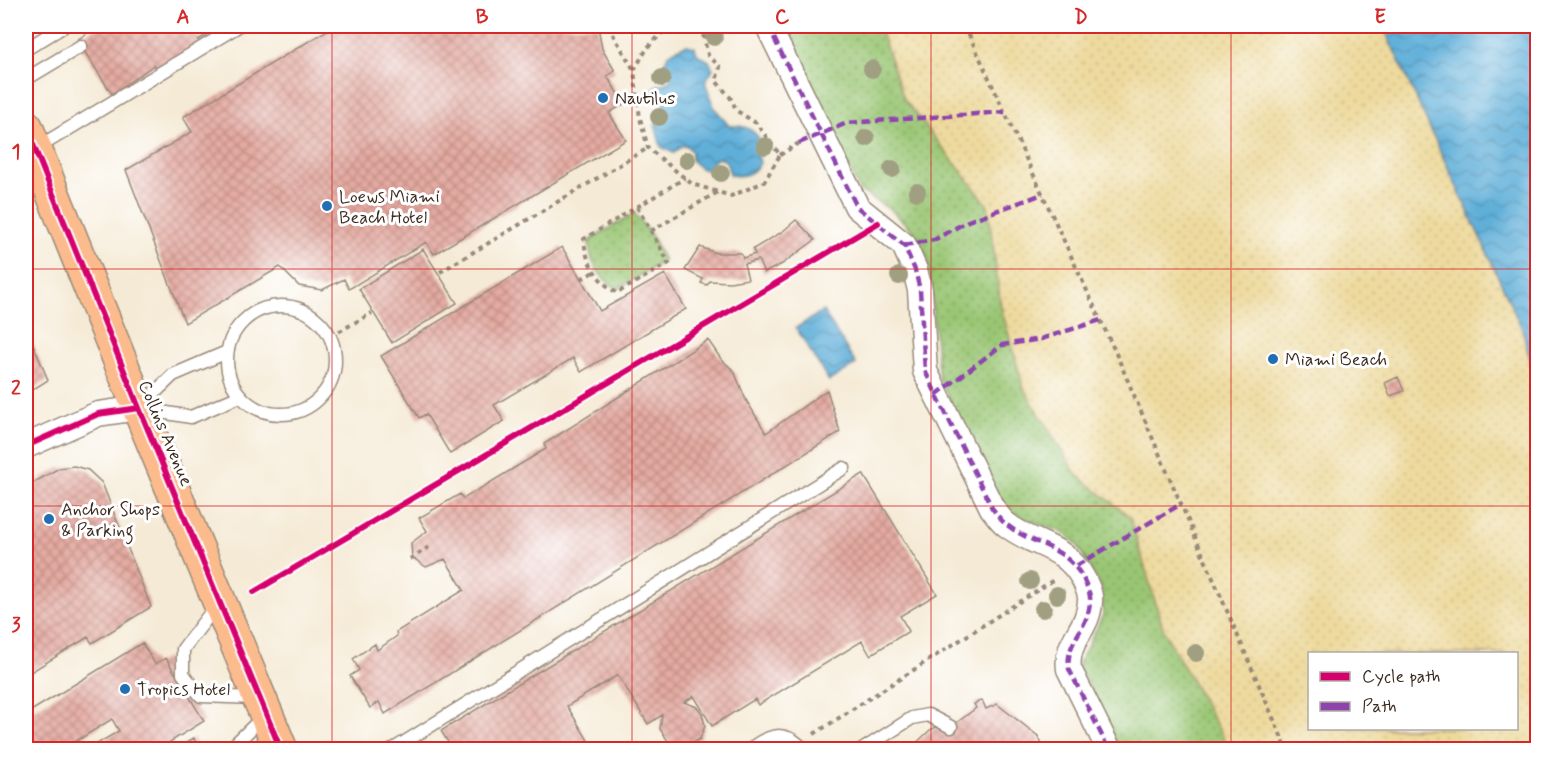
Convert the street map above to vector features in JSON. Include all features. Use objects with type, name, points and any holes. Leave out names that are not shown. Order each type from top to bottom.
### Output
[{"type":"main road","name":"Collins Avenue","points":[[29,144],[281,750]]},
{"type":"street","points":[[768,26],[857,207],[904,244],[920,290],[926,371],[992,508],[1006,524],[1061,553],[1076,566],[1088,588],[1090,600],[1088,617],[1067,655],[1069,669],[1109,750]]},
{"type":"street","points":[[26,446],[98,414],[139,408]]},
{"type":"street","points":[[759,750],[778,741],[804,742]]},
{"type":"lane","points":[[26,49],[63,26]]},
{"type":"lane","points":[[29,144],[238,26]]},
{"type":"lane","points":[[26,80],[81,46]]},
{"type":"lane","points":[[274,306],[291,306],[308,312],[321,322],[331,336],[336,353],[335,370],[329,387],[318,400],[304,410],[287,414],[270,414],[254,408],[240,396],[231,383],[227,368],[227,352],[232,336],[242,321],[257,311],[274,306]]},
{"type":"lane","points":[[139,408],[173,375],[227,352]]},
{"type":"lane","points":[[139,408],[191,417],[240,396]]},
{"type":"lane","points":[[392,750],[844,468]]},
{"type":"lane","points":[[219,602],[183,649],[183,674],[201,696],[263,706],[229,750]]},
{"type":"lane","points":[[862,750],[912,718],[928,715],[951,727]]},
{"type":"path","points":[[608,26],[634,70],[640,118],[648,148],[692,184],[731,196],[764,182],[780,155],[799,143]]},
{"type":"path","points":[[634,70],[648,48],[669,27],[701,26],[708,55],[720,67],[716,81],[730,97],[736,111],[756,123],[780,155]]},
{"type":"path","points":[[965,26],[1118,358],[1287,750]]},
{"type":"path","points":[[440,272],[648,148]]},
{"type":"path","points":[[637,207],[669,263],[617,293],[604,284],[594,272],[586,256],[584,239],[685,178]]},
{"type":"path","points":[[651,231],[717,192]]},
{"type":"path","points":[[581,279],[594,272]]},
{"type":"path","points":[[331,336],[372,313]]},
{"type":"path","points":[[410,559],[429,547]]},
{"type":"path","points":[[804,742],[1076,566]]},
{"type":"green space","points":[[784,26],[879,26],[904,99],[988,205],[1001,307],[1024,389],[1076,474],[1130,517],[1164,631],[1230,749],[1120,749],[1078,665],[1103,615],[1102,589],[1076,543],[1062,532],[1007,513],[939,379],[928,259],[913,231],[891,210],[859,190]]},
{"type":"green space","points":[[634,213],[651,235],[664,261],[618,289],[605,280],[596,269],[589,249],[589,241]]},
{"type":"sand","name":"Miami Beach","points":[[879,26],[1383,26],[1523,331],[1537,388],[1537,749],[1230,749],[1164,631],[1130,517],[1076,474],[1024,389],[1001,307],[988,205],[904,99]]},
{"type":"water","points":[[1383,26],[1537,26],[1537,388],[1523,331]]},
{"type":"water","points":[[687,45],[695,47],[697,54],[709,61],[713,69],[705,82],[714,107],[729,126],[746,128],[759,138],[756,146],[760,163],[751,173],[739,176],[730,175],[726,161],[720,158],[714,159],[711,169],[702,169],[691,160],[692,152],[687,146],[681,146],[674,153],[661,147],[655,124],[665,118],[668,110],[661,102],[653,100],[652,92],[656,86],[668,82],[671,76],[664,67],[666,58],[675,50]]},
{"type":"water","points":[[823,311],[856,364],[829,381],[796,328]]},
{"type":"building","points":[[98,26],[234,26],[217,35],[214,30],[198,40],[201,46],[159,72],[154,65],[112,94],[77,40]]},
{"type":"building","name":"Loews Miami Beach Hotel","points":[[334,26],[598,26],[602,49],[615,71],[607,76],[624,104],[609,113],[626,140],[434,254],[426,242],[349,289],[344,279],[322,290],[299,286],[280,267],[185,323],[126,170],[192,132],[183,117]]},
{"type":"building","points":[[796,220],[815,240],[782,264],[764,273],[758,260],[744,264],[748,279],[730,282],[710,281],[707,285],[701,283],[703,279],[685,270],[700,247],[716,253],[741,253],[743,258],[755,254],[753,249],[782,232]]},
{"type":"building","points":[[562,247],[600,311],[665,274],[686,309],[581,372],[573,358],[494,405],[504,421],[450,454],[426,414],[419,418],[381,356]]},
{"type":"building","points":[[423,249],[457,303],[392,343],[359,289]]},
{"type":"building","points":[[26,327],[48,380],[26,394]]},
{"type":"building","points":[[708,340],[721,359],[734,371],[746,400],[766,433],[827,390],[840,432],[385,714],[379,702],[370,708],[350,676],[359,670],[353,659],[375,644],[377,650],[397,636],[396,632],[464,590],[445,559],[426,567],[412,557],[411,543],[427,531],[419,518],[460,494],[463,499],[546,449],[544,444]]},
{"type":"building","points":[[1398,377],[1404,391],[1390,396],[1385,383]]},
{"type":"building","points":[[74,466],[88,470],[102,483],[151,607],[92,643],[88,637],[26,675],[26,487],[59,468]]},
{"type":"building","points":[[863,474],[937,594],[900,616],[909,631],[870,655],[862,641],[758,705],[755,699],[712,726],[694,696],[684,702],[697,707],[702,713],[705,726],[700,739],[687,746],[674,745],[668,741],[660,729],[662,715],[648,724],[618,675],[567,706],[594,750],[446,750],[451,747],[441,731]]},
{"type":"building","name":"Tropics Hotel","points":[[142,643],[155,664],[166,658],[204,721],[157,750],[98,750],[95,745],[119,731],[112,719],[62,750],[26,750],[26,714]]},
{"type":"building","points":[[982,700],[986,709],[997,704],[1038,736],[1044,750],[909,750],[930,730],[938,726],[951,727],[976,708],[974,704]]},
{"type":"building","points":[[194,738],[198,750],[175,750]]},
{"type":"marked path","points":[[768,26],[857,207],[904,245],[915,270],[920,290],[925,371],[992,508],[1003,522],[1068,559],[1084,580],[1090,596],[1089,611],[1070,650],[1069,669],[1109,750]]},
{"type":"marked path","points":[[799,143],[847,123],[1005,112]]},
{"type":"marked path","points":[[904,245],[934,240],[968,221],[1043,194]]},
{"type":"marked path","points":[[936,395],[1002,345],[1041,339],[1101,320]]},
{"type":"marked path","points":[[1076,566],[1181,504]]},
{"type":"cycle path","points":[[26,127],[139,408],[281,750]]},
{"type":"cycle path","points":[[254,592],[878,223]]},
{"type":"cycle path","points":[[26,446],[98,414],[139,408]]},
{"type":"place","name":"Nautilus","points":[[603,98]]},
{"type":"place","name":"Loews Miami Beach Hotel","points":[[327,206]]},
{"type":"place","name":"Miami Beach","points":[[1273,359]]},
{"type":"place","name":"Anchor Shops & Parking","points":[[49,519]]},
{"type":"place","name":"Tropics Hotel","points":[[125,689]]}]
